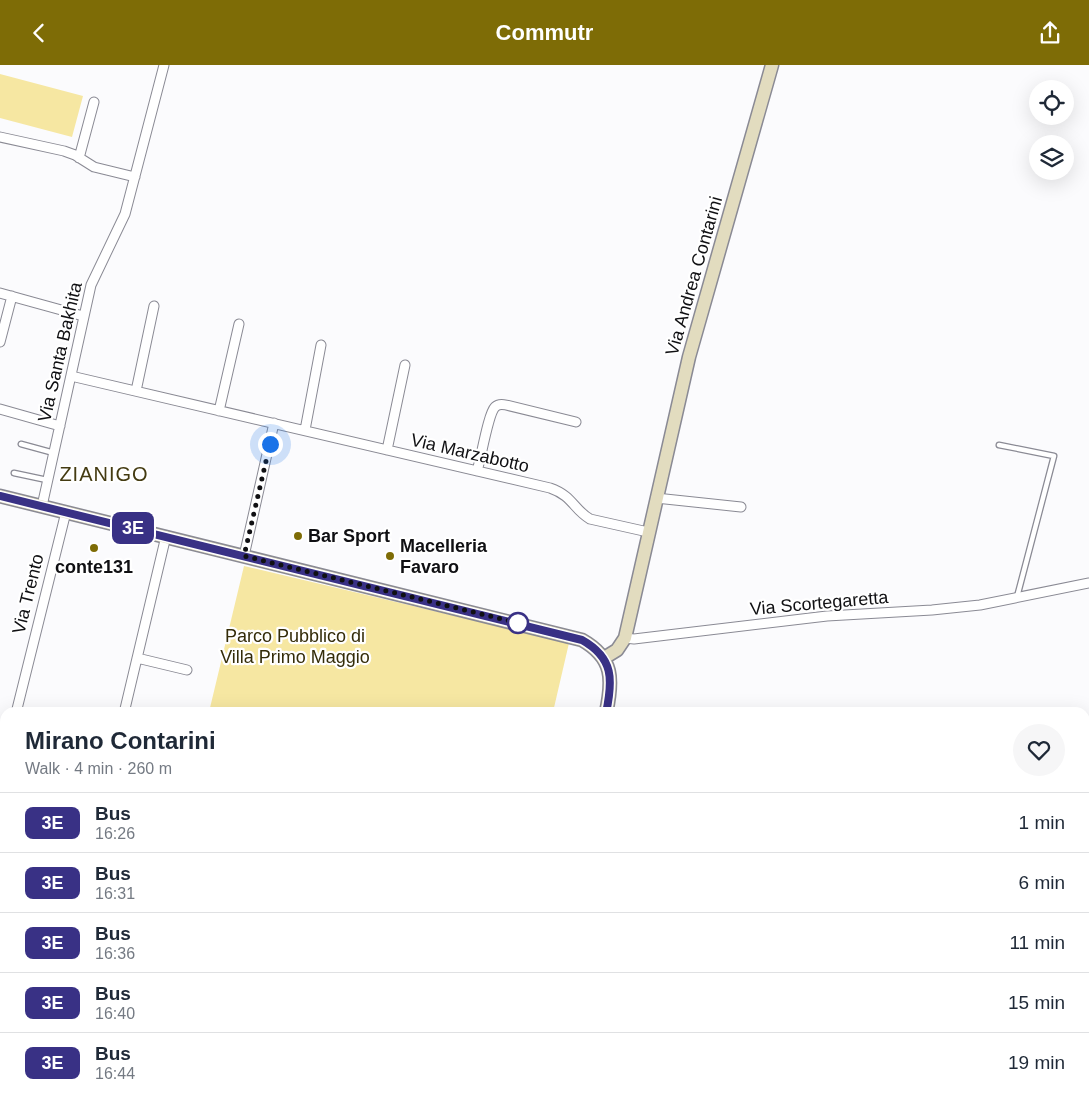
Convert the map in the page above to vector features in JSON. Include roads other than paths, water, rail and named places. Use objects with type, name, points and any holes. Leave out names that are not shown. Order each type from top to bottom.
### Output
[{"type":"street","name":"Via Santa Bakhita","points":[[42,506],[83,316],[93,279],[123,220],[136,177],[164,65]]},
{"type":"street","name":"Via Andrea Contarini","points":[[604,659],[617,650],[624,638],[689,357],[772,65]]},
{"type":"street","points":[[79,158],[94,102]]},
{"type":"street","points":[[0,137],[64,151],[94,167],[136,177]]},
{"type":"street","points":[[0,293],[83,316]]},
{"type":"street","points":[[0,341],[12,297]]},
{"type":"street","points":[[136,391],[154,306]]},
{"type":"street","points":[[219,411],[239,323]]},
{"type":"street","points":[[305,430],[321,345]]},
{"type":"street","points":[[388,450],[405,365]]},
{"type":"street","name":"Via Marzabotto","points":[[71,376],[557,491],[569,498],[590,519],[648,532]]},
{"type":"street","points":[[477,471],[490,417],[497,405],[506,405],[576,422]]},
{"type":"street","points":[[0,409],[60,426]]},
{"type":"street","points":[[244,556],[274,423]]},
{"type":"street","points":[[0,496],[570,637],[590,645],[604,659],[611,680],[607,707]]},
{"type":"street","points":[[656,498],[741,507]]},
{"type":"street","name":"Via Trento","points":[[17,707],[66,512]]},
{"type":"street","points":[[125,707],[166,536]]},
{"type":"street","name":"Via Scortegaretta","points":[[624,638],[634,639],[827,616],[952,609],[1089,583]]},
{"type":"street","points":[[136,659],[187,669]]},
{"type":"lane","points":[[21,444],[54,453]]},
{"type":"lane","points":[[999,445],[1054,456],[1017,597]]},
{"type":"lane","points":[[14,473],[48,481]]},
{"type":"place","name":"Bar Sport","points":[[298,536]]},
{"type":"place","name":"conte131","points":[[94,548]]},
{"type":"place","name":"Macelleria Favaro","points":[[390,556]]},
{"type":"district","name":"ZIANIGO","points":[[104,474]]},
{"type":"park label","name":"Parco Pubblico di Villa Primo Maggio","points":[[295,646]]}]
